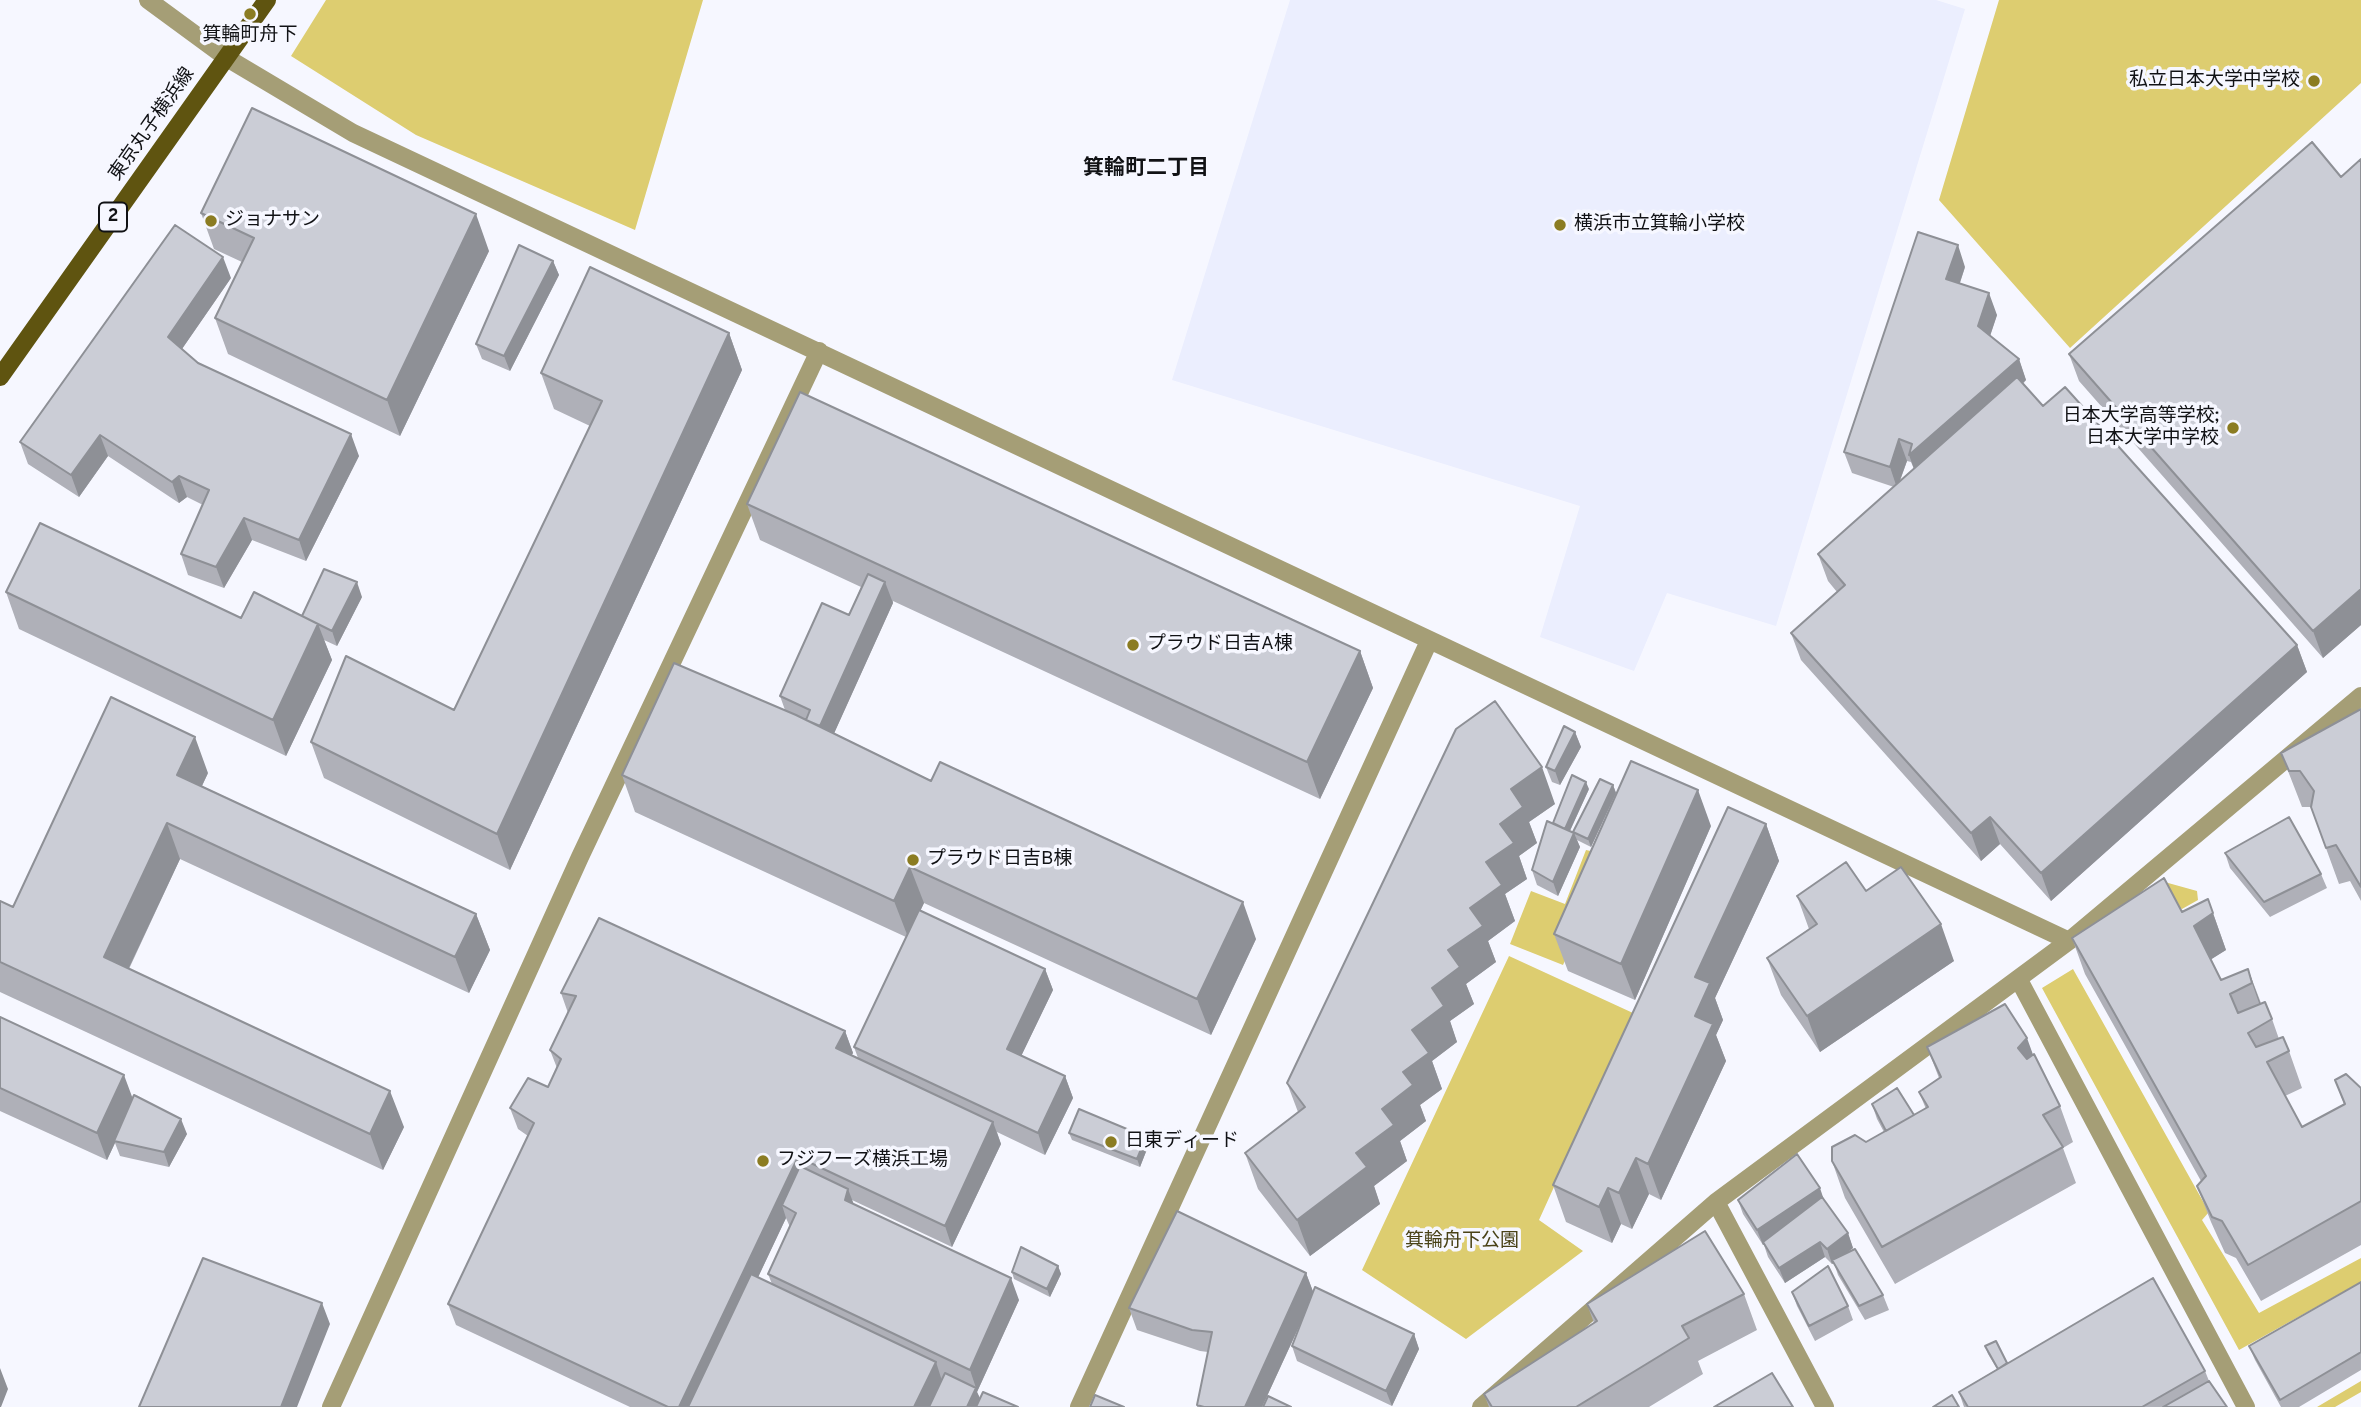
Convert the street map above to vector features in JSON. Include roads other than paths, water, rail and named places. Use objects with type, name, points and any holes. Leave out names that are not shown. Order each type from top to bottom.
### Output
[{"type":"main road","name":"東京丸子横浜線","points":[[0,377],[267,0]]},
{"type":"street","points":[[148,0],[227,58],[353,133],[2069,941]]},
{"type":"street","points":[[331,1407],[580,857],[819,351]]},
{"type":"street","points":[[1079,1407],[1429,641]]},
{"type":"street","points":[[1481,1407],[1716,1202],[2069,941],[2361,696]]},
{"type":"street","points":[[2019,979],[2246,1407]]},
{"type":"street","points":[[1716,1202],[1825,1407]]},
{"type":"place","name":"箕輪町舟下","points":[[250,14]]},
{"type":"place","name":"私立日本大学中学校","points":[[2314,81]]},
{"type":"place","name":"ジョナサン","points":[[211,221]]},
{"type":"place","name":"横浜市立箕輪小学校","points":[[1560,225]]},
{"type":"place","name":"日本大学高等学校; 日本大学中学校","points":[[2233,428]]},
{"type":"place","name":"プラウド日吉A棟","points":[[1133,645]]},
{"type":"place","name":"プラウド日吉B棟","points":[[913,860]]},
{"type":"place","name":"日東ディード","points":[[1111,1142]]},
{"type":"place","name":"フジフーズ横浜工場","points":[[763,1161]]},
{"type":"district","name":"箕輪町二丁目","points":[[1146,170]]},
{"type":"park label","name":"箕輪舟下公園","points":[[1462,1242]]}]
